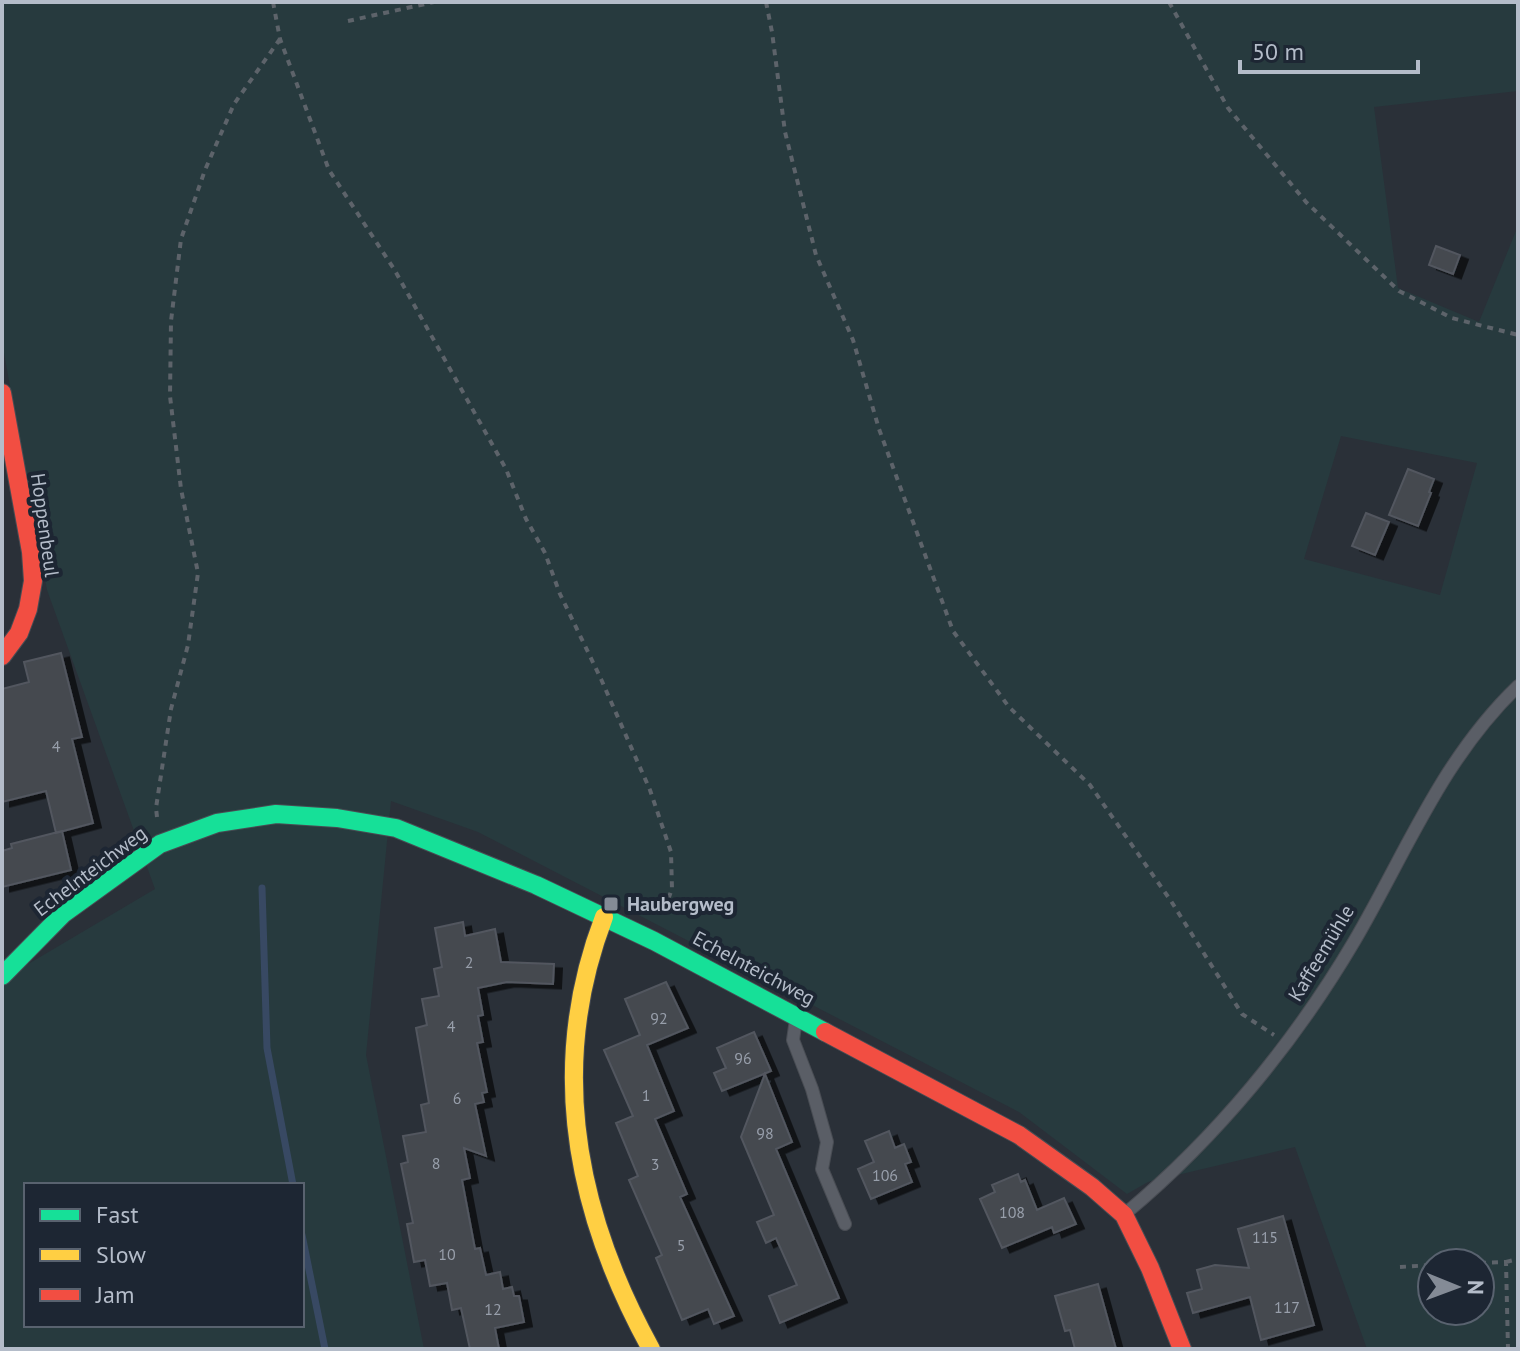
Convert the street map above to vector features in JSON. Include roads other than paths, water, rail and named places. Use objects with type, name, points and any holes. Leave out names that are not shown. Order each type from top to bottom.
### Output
[{"type":"street","name":"Hoppenbeul","points":[[2,393],[31,552],[33,581],[28,609],[19,633],[2,656]]},
{"type":"street","name":"Echelnteichweg","points":[[2,976],[63,914],[160,844],[217,823],[276,814],[337,818],[396,828],[447,847],[654,941],[1019,1135],[1092,1187],[1124,1215],[1150,1268],[1182,1349]]},
{"type":"street","points":[[604,917],[588,958],[579,1000],[573,1078],[576,1123],[584,1180],[597,1226],[620,1290],[651,1349]]},
{"type":"lane","name":"Kaffeemühle","points":[[1124,1215],[1159,1186],[1234,1107],[1305,1018],[1356,938],[1457,756],[1518,686]]},
{"type":"lane","points":[[796,1016],[793,1040],[812,1089],[827,1142],[822,1169],[845,1224]]},
{"type":"waterway","points":[[262,888],[267,1048],[293,1183]]},
{"type":"waterway","points":[[304,1245],[325,1349]]},
{"type":"place","name":"Haubergweg","points":[[611,904]]}]
